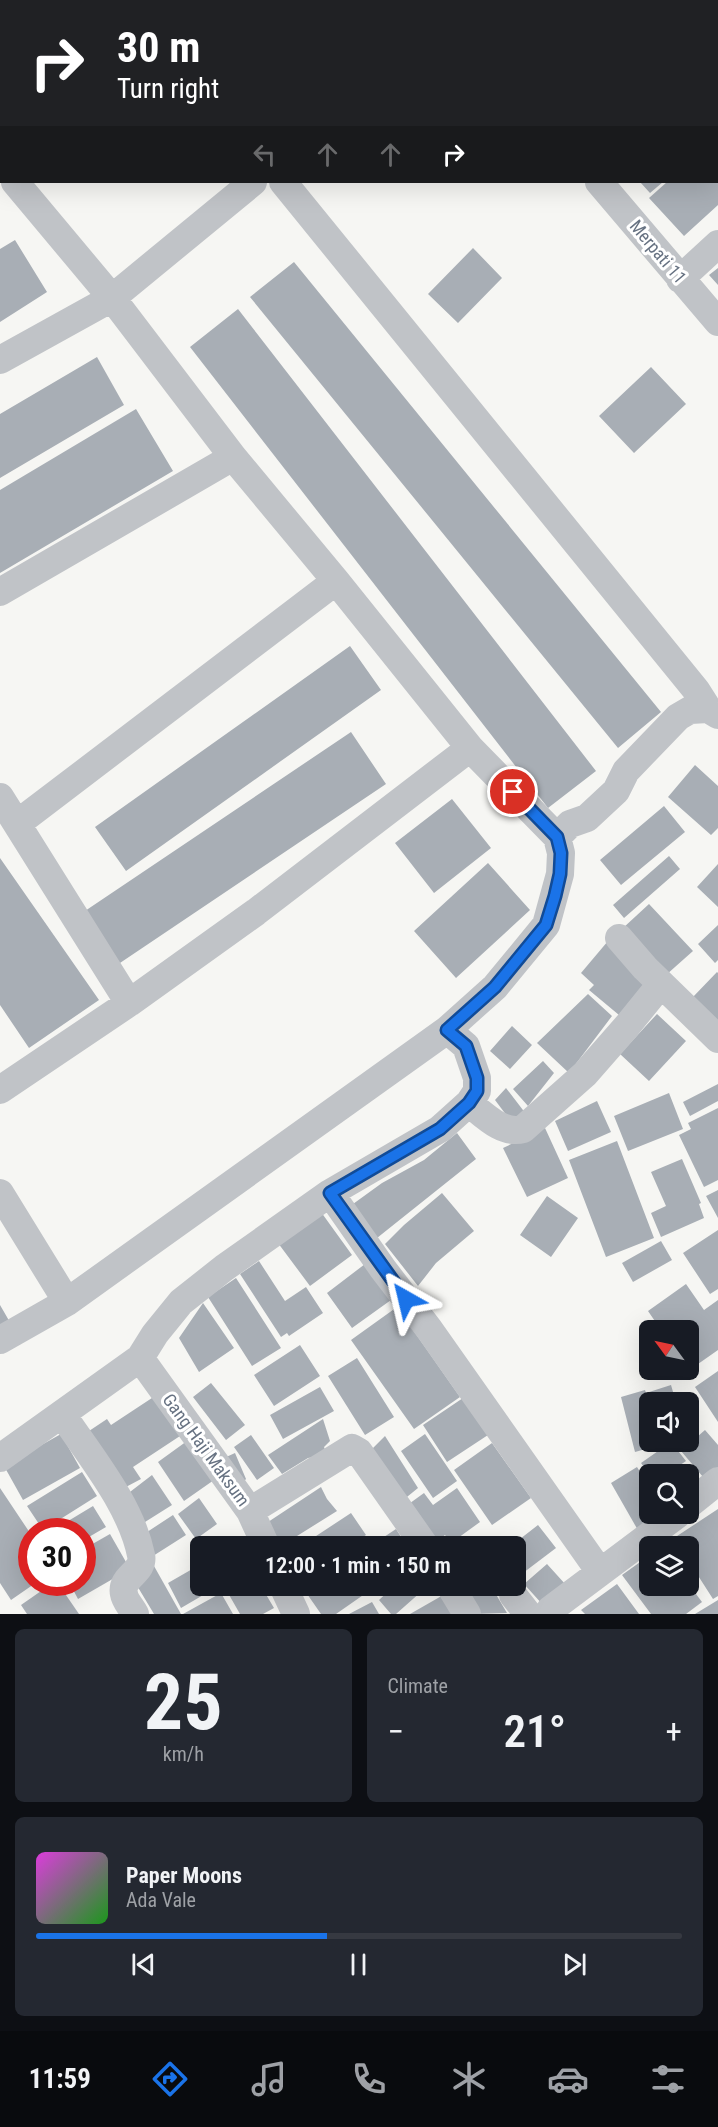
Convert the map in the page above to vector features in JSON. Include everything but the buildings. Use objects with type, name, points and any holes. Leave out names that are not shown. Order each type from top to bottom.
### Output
[{"type":"street","points":[[16,183],[112,298],[233,457],[470,748],[563,831]]},
{"type":"street","points":[[0,360],[112,298],[252,183]]},
{"type":"street","points":[[284,183],[713,712]]},
{"type":"street","name":"Merpati 11","points":[[600,183],[718,322]]},
{"type":"street","points":[[680,279],[718,244]]},
{"type":"street","points":[[0,592],[233,457]]},
{"type":"street","points":[[18,823],[336,581]]},
{"type":"street","points":[[563,831],[587,818],[616,791],[626,771],[678,717],[690,710],[713,712]]},
{"type":"street","points":[[0,1090],[129,1003],[256,912],[470,748]]},
{"type":"street","points":[[0,797],[129,1003]]},
{"type":"street","points":[[0,1340],[67,1302],[447,1030],[495,987],[546,925],[560,874],[563,831]]},
{"type":"street","points":[[619,938],[661,984],[718,1039]]},
{"type":"street","points":[[469,1103],[501,1126],[515,1131],[523,1129],[585,1074],[661,984]]},
{"type":"street","points":[[0,1458],[140,1358],[154,1334],[181,1302],[224,1268],[330,1193],[440,1129],[469,1103],[477,1091],[477,1078],[466,1046],[447,1030]]},
{"type":"street","points":[[0,1193],[67,1302]]},
{"type":"street","points":[[330,1193],[600,1572]]},
{"type":"street","name":"Gang Haji Maksum","points":[[140,1358],[250,1511],[261,1536]]},
{"type":"street","points":[[62,1414],[116,1496],[133,1529],[142,1557],[139,1569],[129,1578],[123,1593],[135,1614]]},
{"type":"street","points":[[250,1511],[352,1448],[359,1452],[417,1536]]},
{"type":"street","points":[[699,1497],[718,1482]]},
{"type":"street","points":[[548,1614],[550,1610],[665,1524]]},
{"type":"street","points":[[288,1596],[296,1614]]},
{"type":"street","points":[[456,1596],[467,1614]]},
{"type":"route","points":[[406,1299],[330,1193],[407,1146],[440,1129],[469,1103],[477,1091],[477,1078],[466,1046],[447,1030],[495,987],[546,925],[560,874],[561,853],[557,837],[513,792]]}]
